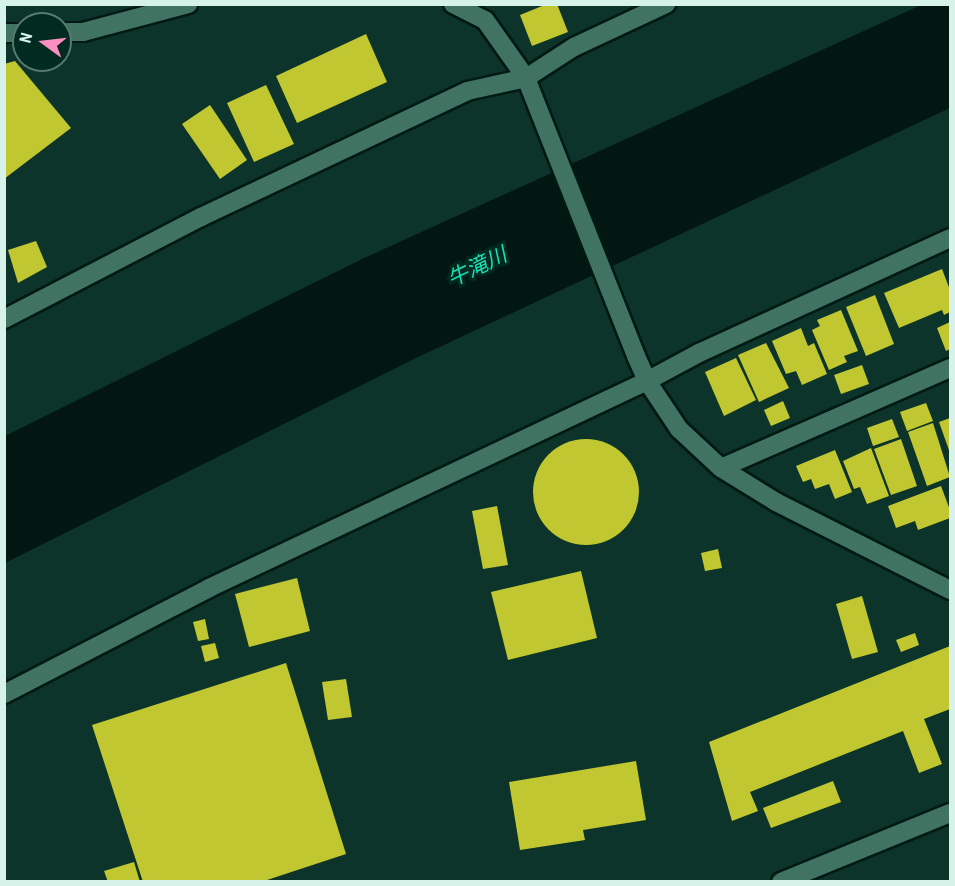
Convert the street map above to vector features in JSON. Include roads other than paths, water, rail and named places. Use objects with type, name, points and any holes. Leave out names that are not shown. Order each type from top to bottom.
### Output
[{"type":"street","points":[[72,32],[83,32],[188,4]]},
{"type":"street","points":[[453,4],[484,12],[526,78],[545,119],[636,356],[647,381],[679,429],[721,468],[776,502],[951,590]]},
{"type":"street","points":[[4,319],[201,218],[467,91],[526,78],[574,47],[666,4]]},
{"type":"street","points":[[4,694],[209,588],[647,381],[699,353],[951,238]]},
{"type":"street","points":[[721,468],[951,368]]},
{"type":"street","points":[[781,882],[951,813]]},
{"type":"water","name":"牛滝川","points":[[921,5],[950,5],[950,108],[414,359],[5,563],[5,436],[362,259]]}]
